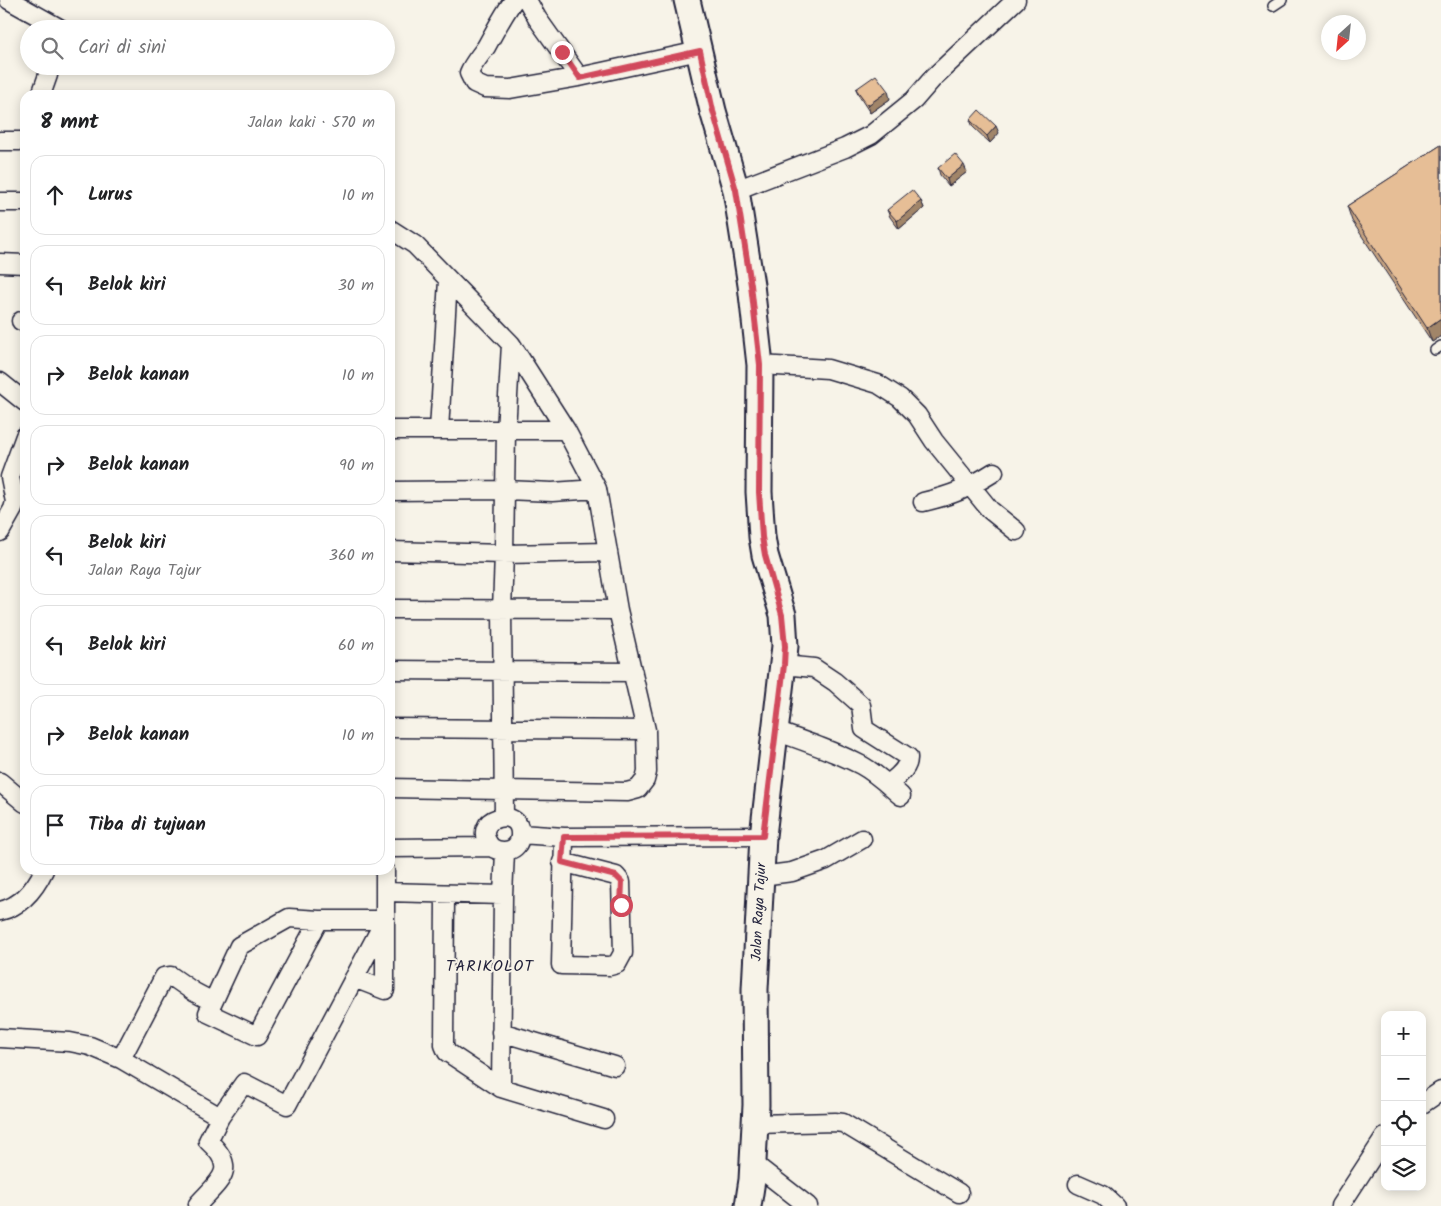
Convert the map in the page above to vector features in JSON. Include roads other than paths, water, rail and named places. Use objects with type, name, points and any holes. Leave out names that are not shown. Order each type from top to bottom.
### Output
[{"type":"main road","name":"Jalan Raya Tajur","points":[[688,0],[713,111],[736,190],[751,285],[760,365],[759,492],[762,537],[765,555],[782,615],[785,646],[763,836],[755,989],[755,1124],[748,1206]]},
{"type":"street","points":[[0,9],[7,0],[44,20]]},
{"type":"street","points":[[514,0],[468,73],[474,83],[485,88],[510,89],[580,78],[700,51]]},
{"type":"street","points":[[527,0],[537,18],[580,78]]},
{"type":"street","points":[[736,190],[845,148],[871,135],[914,100],[934,77],[1016,0]]},
{"type":"street","points":[[43,90],[48,75]]},
{"type":"street","points":[[0,140],[20,141]]},
{"type":"street","points":[[0,202],[20,202]]},
{"type":"street","points":[[395,232],[415,245],[511,344],[566,430],[597,489],[618,610],[646,730],[647,772],[645,780],[638,789],[626,792],[395,788]]},
{"type":"street","points":[[0,264],[20,264]]},
{"type":"street","points":[[439,430],[448,280]]},
{"type":"street","points":[[504,817],[502,610],[506,430],[511,344]]},
{"type":"street","points":[[760,365],[828,369],[878,384],[900,398],[917,415],[934,441],[990,510],[1016,531]]},
{"type":"street","points":[[0,382],[20,398]]},
{"type":"street","points":[[395,430],[566,430]]},
{"type":"street","points":[[0,532],[15,502],[10,477],[20,448]]},
{"type":"street","points":[[922,502],[951,496],[971,487],[994,472]]},
{"type":"street","points":[[395,491],[506,490],[552,492],[597,489]]},
{"type":"street","points":[[395,551],[504,554],[607,552]]},
{"type":"street","points":[[395,609],[618,610]]},
{"type":"street","points":[[775,731],[861,765],[894,790],[908,763],[908,757],[864,730],[861,705],[835,682],[814,668],[784,665]]},
{"type":"street","points":[[395,670],[634,672]]},
{"type":"street","points":[[395,728],[646,730]]},
{"type":"street","points":[[0,782],[20,799]]},
{"type":"street","points":[[395,848],[498,850],[516,846],[520,834],[516,822],[504,817],[493,819],[486,827],[485,838],[498,850],[503,895],[501,1088]]},
{"type":"street","points":[[520,834],[564,837],[763,836]]},
{"type":"street","points":[[562,862],[616,876],[622,882],[623,953],[617,964],[610,966],[561,964],[562,862],[564,837]]},
{"type":"street","points":[[761,876],[792,872],[826,860],[862,840]]},
{"type":"street","points":[[0,911],[20,903],[29,894],[41,875]]},
{"type":"street","points":[[354,978],[385,990],[385,875]]},
{"type":"street","points":[[385,892],[503,895]]},
{"type":"street","points":[[445,895],[444,1045],[447,1052],[501,1088],[604,1119]]},
{"type":"street","points":[[319,920],[257,1036],[208,1012],[239,946],[289,918],[385,920]]},
{"type":"street","points":[[199,1206],[198,1204],[219,1181],[224,1170],[225,1162],[208,1141],[220,1117],[244,1083],[287,1105],[385,920]]},
{"type":"street","points":[[121,1059],[164,977],[171,976],[212,1002]]},
{"type":"street","points":[[501,1032],[615,1066]]},
{"type":"street","points":[[0,1038],[70,1042],[90,1046],[121,1059],[220,1117]]},
{"type":"street","points":[[1426,1101],[1441,1090]]},
{"type":"street","points":[[755,1124],[843,1123],[959,1193]]},
{"type":"street","points":[[1340,1206],[1381,1143]]},
{"type":"street","points":[[753,1163],[808,1206]]},
{"type":"street","points":[[1078,1184],[1103,1195],[1115,1206]]},
{"type":"lane","points":[[1273,6],[1282,0]]},
{"type":"district","name":"TARIKOLOT","points":[[490,966]]}]
